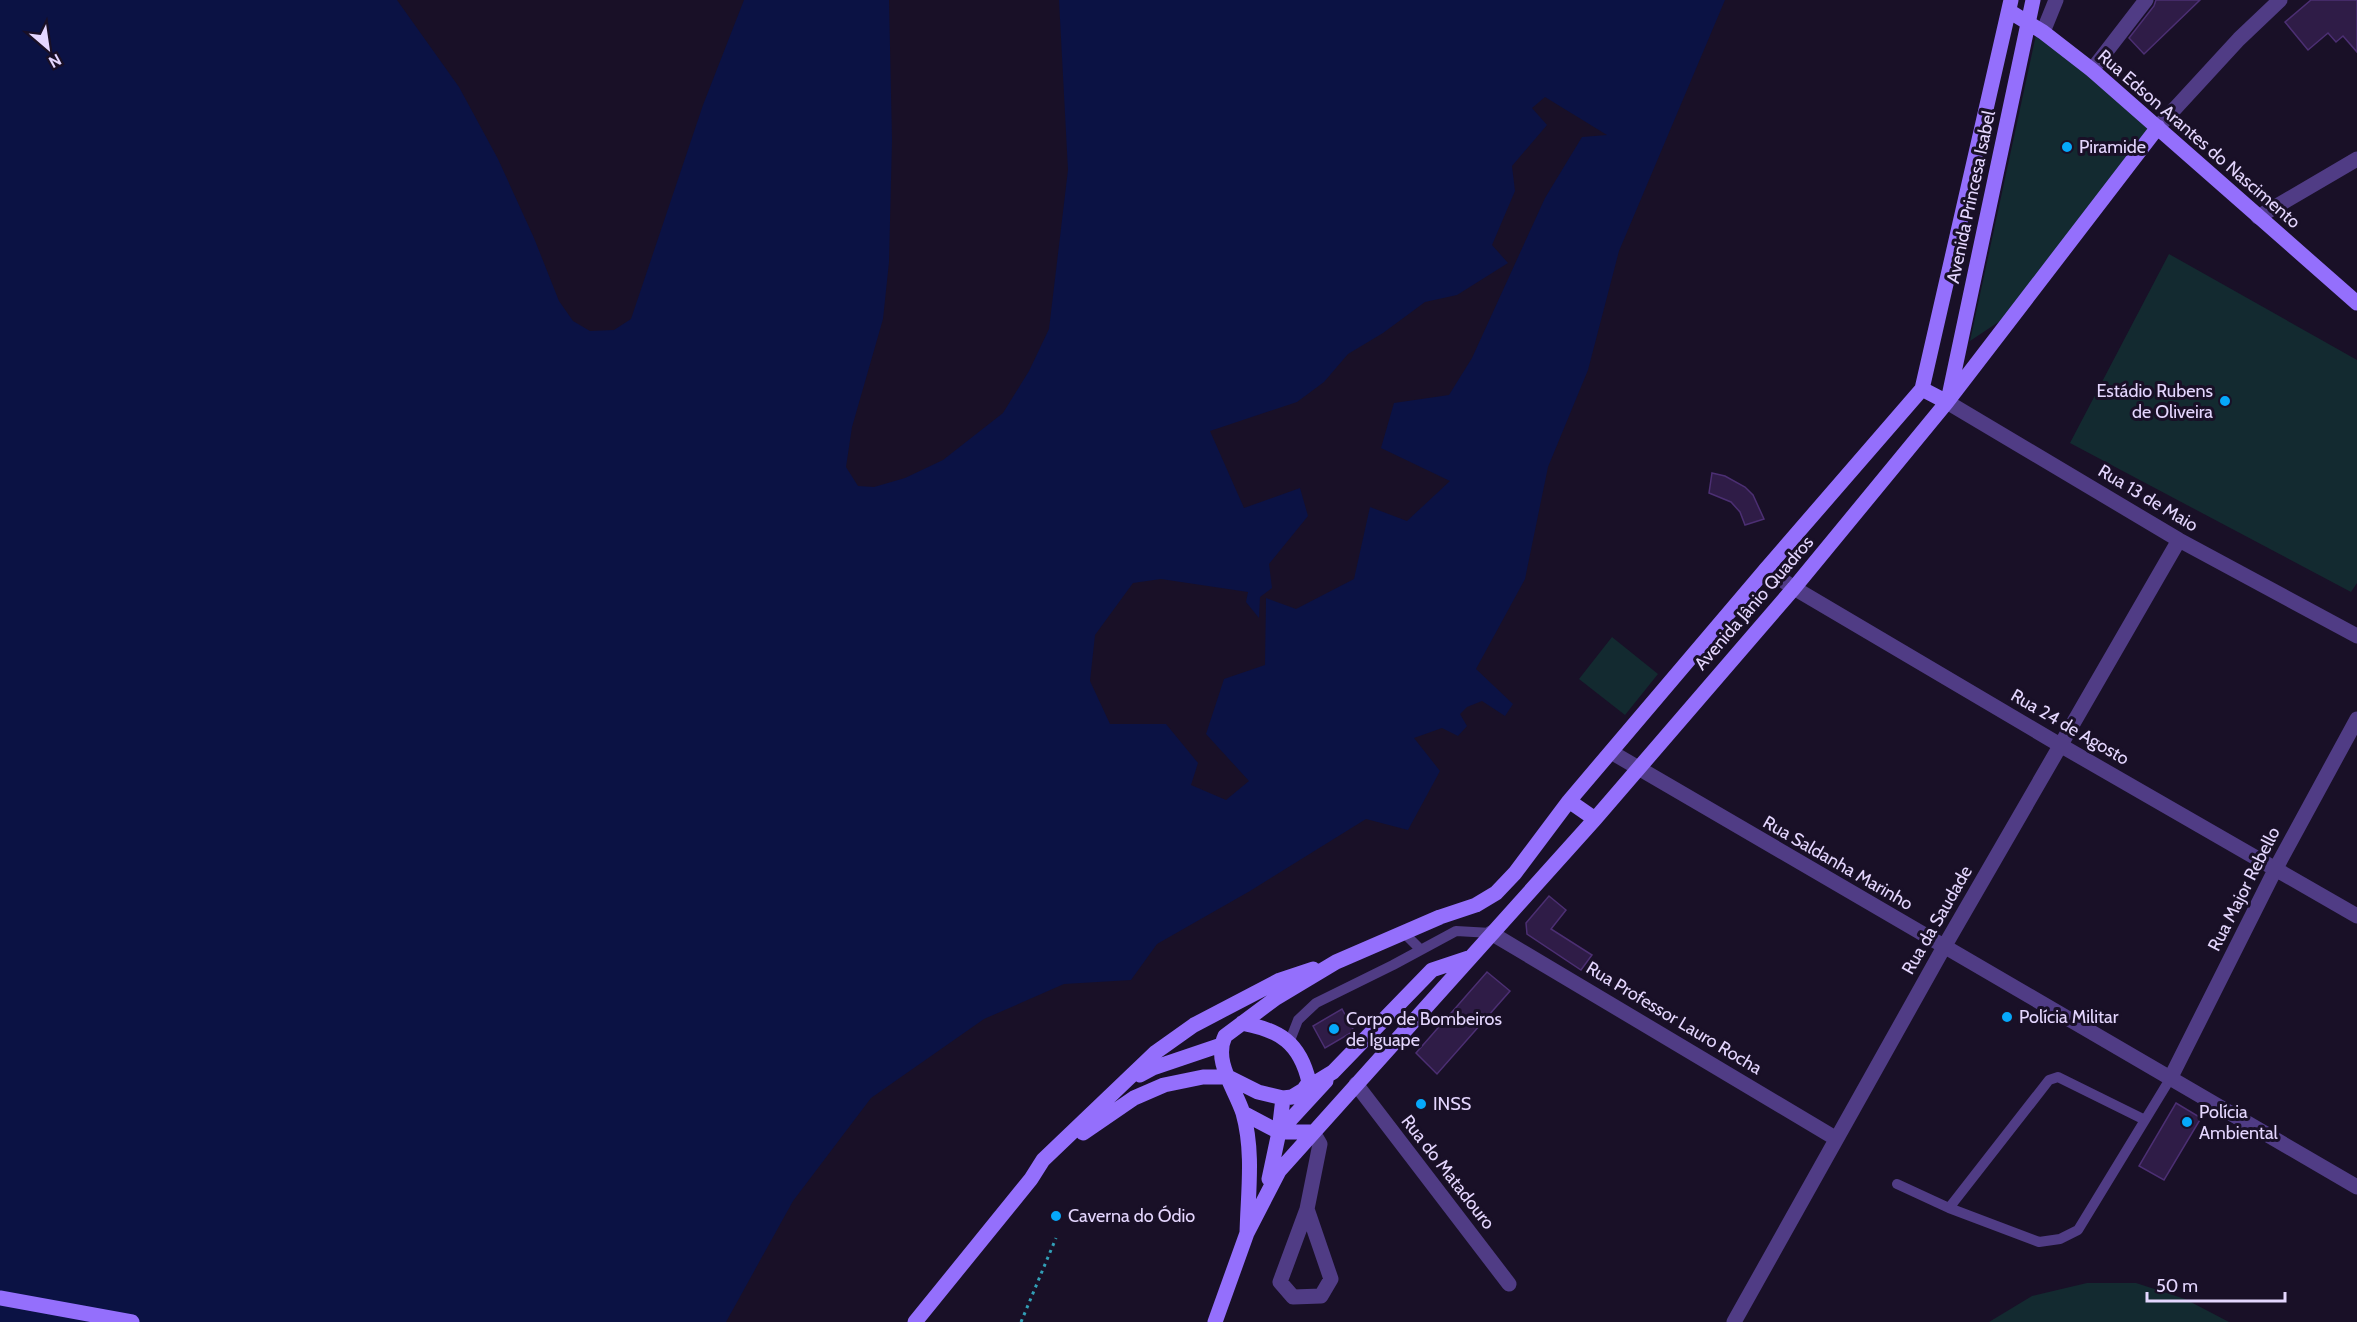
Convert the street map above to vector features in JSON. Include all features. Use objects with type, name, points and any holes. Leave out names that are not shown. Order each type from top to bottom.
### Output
[{"type":"main road","name":"Avenida Princesa Isabel","points":[[1947,402],[2033,0]]},
{"type":"main road","name":"Avenida Princesa Isabel","points":[[1922,389],[2010,5]]},
{"type":"main road","name":"Rua Edson Arantes do Nascimento","points":[[2010,5],[2027,21],[2092,70],[2357,303]]},
{"type":"main road","name":"Avenida Jânio Quadros","points":[[1264,1203],[1279,1171],[1595,819],[1794,588],[1947,402],[2158,127]]},
{"type":"main road","name":"Avenida Jânio Quadros","points":[[1336,962],[1403,932],[1476,905],[1496,893],[1515,873],[1569,801],[1922,389]]},
{"type":"main road","name":"Rua 13 de Maio","points":[[1922,389],[1947,402]]},
{"type":"main road","points":[[1569,801],[1595,819]]},
{"type":"main road","points":[[1279,1132],[1316,1095],[1333,1072],[1432,970],[1470,957]]},
{"type":"main road","points":[[1247,1233],[1250,1149],[1242,1113],[1220,1059],[1221,1045],[1225,1036],[1276,998],[1336,962]]},
{"type":"main road","points":[[915,1322],[1031,1179],[1043,1161],[1156,1052],[1194,1025],[1280,980],[1336,962]]},
{"type":"main road","points":[[1242,1023],[1265,1028],[1295,1048],[1305,1063],[1309,1082],[1302,1092]]},
{"type":"main road","points":[[1125,1083],[1153,1068],[1221,1045]]},
{"type":"main road","points":[[1043,1161],[1134,1098],[1164,1085],[1203,1077],[1228,1077],[1258,1092],[1283,1098],[1302,1092],[1333,1072]]},
{"type":"main road","points":[[1215,1322],[1247,1233],[1264,1203],[1279,1132],[1283,1098]]},
{"type":"main road","points":[[1242,1113],[1279,1132],[1313,1132]]},
{"type":"main road","points":[[0,1298],[132,1322]]},
{"type":"street","points":[[2043,32],[2056,0]]},
{"type":"street","points":[[2092,70],[2146,0]]},
{"type":"street","points":[[2158,127],[2239,39],[2280,0]]},
{"type":"street","points":[[2258,217],[2357,159]]},
{"type":"street","name":"Rua 13 de Maio","points":[[1947,402],[2179,540],[2357,636]]},
{"type":"street","name":"Rua da Saudade","points":[[1734,1322],[1944,946],[2179,540]]},
{"type":"street","name":"Rua 24 de Agosto","points":[[1766,569],[1794,588],[2060,745],[2357,916]]},
{"type":"street","name":"Rua Major Rebello","points":[[2170,1079],[2276,868],[2357,719]]},
{"type":"street","name":"Rua Saldanha Marinho","points":[[1611,752],[1636,769],[2357,1187]]},
{"type":"street","name":"Rua Professor Lauro Rocha","points":[[1491,933],[1835,1138]]},
{"type":"street","name":"Rua do Matadouro","points":[[1356,1084],[1509,1284]]},
{"type":"street","points":[[1307,1209],[1331,1279],[1321,1296],[1293,1297],[1280,1282],[1307,1209],[1320,1144],[1313,1132]]},
{"type":"lane","points":[[1289,1043],[1298,1020],[1316,1004],[1456,931],[1491,933]]},
{"type":"lane","points":[[1403,932],[1420,950]]},
{"type":"lane","points":[[1949,1208],[2049,1080],[2058,1077],[2145,1120]]},
{"type":"lane","points":[[1897,1184],[1949,1208],[2039,1242],[2060,1239],[2078,1230],[2170,1079]]},
{"type":"path","points":[[1021,1322],[1056,1238]]},
{"type":"green space","points":[[2037,30],[2157,126],[2000,321],[1970,341]]},
{"type":"green space","name":"Estádio Rubens de Oliveira","points":[[2169,254],[2357,360],[2357,583],[2351,592],[2070,443]]},
{"type":"green space","points":[[1612,637],[1658,674],[1625,715],[1579,679]]},
{"type":"green space","points":[[2087,1283],[2136,1283],[2185,1299],[2229,1322],[1989,1322],[2032,1296]]},
{"type":"shaded area","points":[[0,0],[397,0],[459,87],[498,159],[534,238],[559,301],[573,321],[590,331],[614,330],[631,319],[703,105],[744,0],[889,0],[892,140],[889,262],[883,319],[852,427],[846,467],[858,486],[874,487],[905,478],[943,460],[1003,413],[1029,371],[1049,329],[1068,170],[1059,0],[1725,0],[1619,251],[1588,370],[1548,467],[1525,579],[1476,669],[1513,704],[1505,716],[1482,701],[1467,707],[1460,714],[1467,726],[1458,736],[1442,728],[1414,738],[1440,771],[1408,830],[1366,819],[1250,891],[1157,944],[1131,980],[1064,984],[984,1019],[871,1098],[793,1201],[726,1322],[0,1322]],"holes":[[[1545,97],[1607,135],[1582,137],[1545,198],[1472,358],[1449,395],[1394,403],[1381,448],[1450,481],[1407,521],[1370,507],[1354,579],[1296,609],[1266,598],[1265,665],[1224,679],[1206,734],[1249,781],[1226,800],[1191,785],[1198,763],[1166,724],[1110,724],[1090,681],[1095,635],[1133,583],[1161,579],[1248,592],[1246,602],[1259,618],[1260,597],[1272,588],[1269,564],[1308,516],[1300,488],[1244,508],[1210,431],[1297,402],[1324,382],[1348,354],[1383,333],[1425,302],[1457,295],[1508,263],[1492,245],[1515,191],[1512,166],[1547,125],[1532,108]]]},
{"type":"building","points":[[2156,0],[2200,0],[2144,54],[2129,38],[2154,6]]},
{"type":"building","points":[[2311,0],[2357,0],[2357,52],[2343,36],[2336,42],[2328,33],[2308,50],[2285,22]]},
{"type":"building","points":[[1712,473],[1725,476],[1745,487],[1753,495],[1764,519],[1745,525],[1740,512],[1731,502],[1709,493]]},
{"type":"building","points":[[1549,896],[1566,910],[1551,929],[1592,955],[1581,970],[1527,934],[1526,923]]},
{"type":"building","points":[[1487,972],[1510,991],[1437,1074],[1416,1053]]},
{"type":"building","name":"Corpo de Bombeiros de Iguape","points":[[1342,1009],[1354,1031],[1325,1048],[1313,1026]]},
{"type":"building","points":[[2176,1103],[2201,1118],[2164,1180],[2139,1166]]},
{"type":"place","name":"Piramide","points":[[2067,147]]},
{"type":"place","name":"Estádio Rubens de Oliveira","points":[[2225,401]]},
{"type":"place","name":"Polícia Militar","points":[[2007,1017]]},
{"type":"place","name":"Corpo de Bombeiros de Iguape","points":[[1334,1029]]},
{"type":"place","name":"INSS","points":[[1421,1104]]},
{"type":"place","name":"Polícia Ambiental","points":[[2187,1122]]},
{"type":"place","name":"Caverna do Ódio","points":[[1056,1216]]}]
